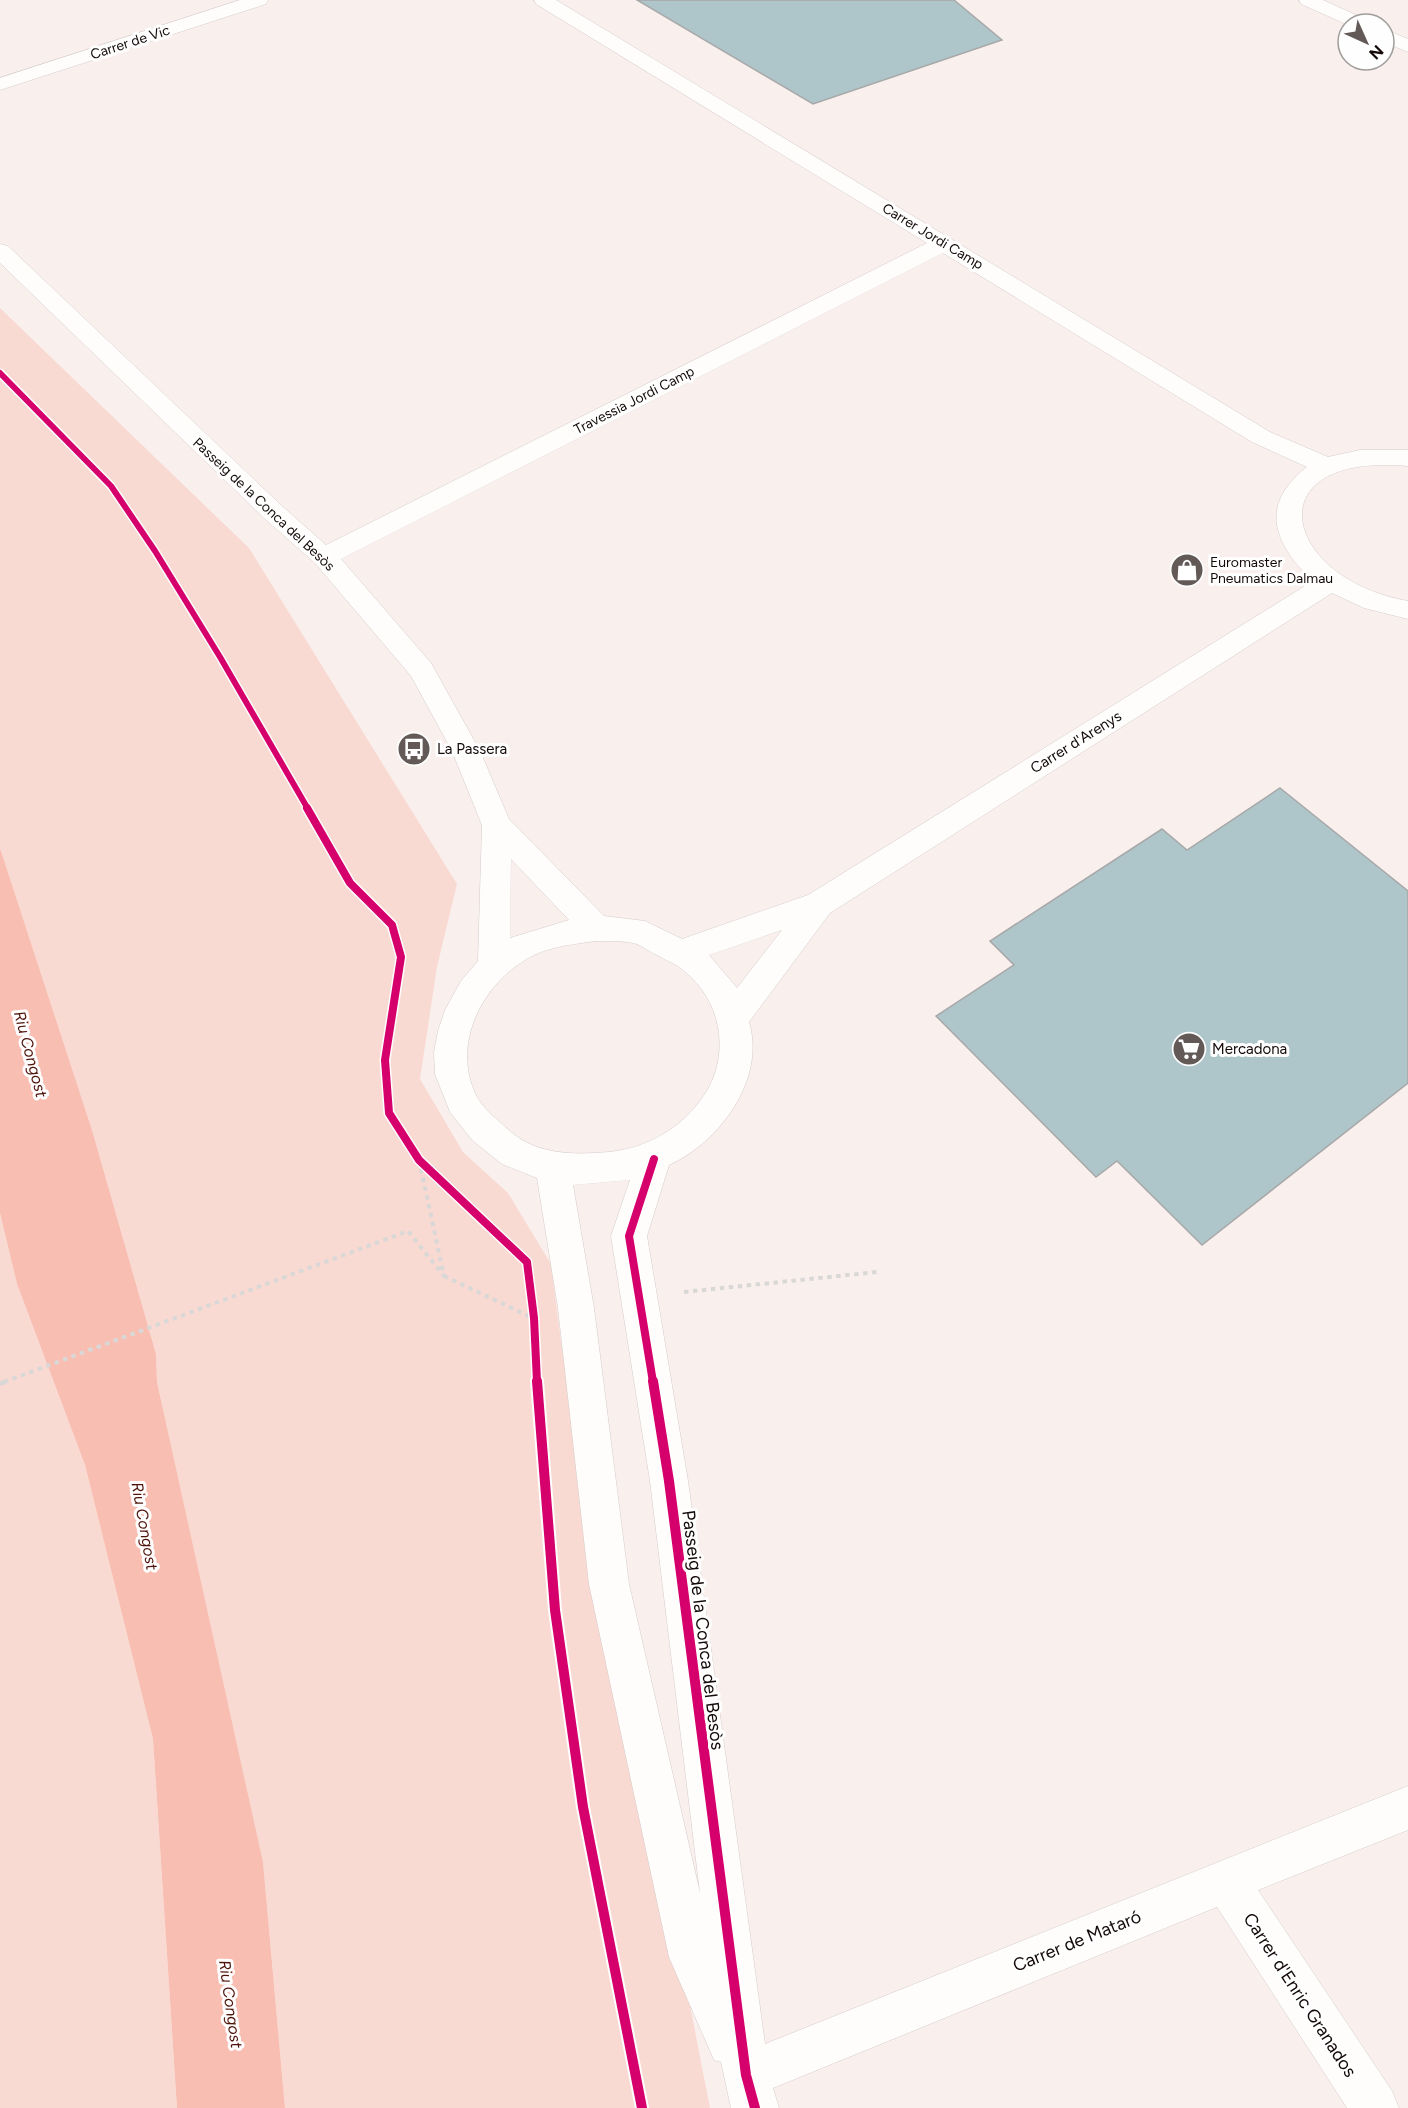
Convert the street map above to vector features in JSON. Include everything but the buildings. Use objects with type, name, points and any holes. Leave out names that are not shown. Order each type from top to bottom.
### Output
[{"type":"street","name":"Carrer de Vic","points":[[0,84],[259,0]]},
{"type":"street","name":"Carrer Jordi Camp","points":[[543,0],[1261,437],[1326,466]]},
{"type":"street","points":[[1308,0],[1336,13]]},
{"type":"street","name":"Travessia Jordi Camp","points":[[324,557],[945,243]]},
{"type":"street","name":"Passeig de la Conca del Besòs","points":[[0,251],[257,497],[324,557],[421,670],[466,751],[497,825],[596,928]]},
{"type":"street","points":[[1405,612],[1363,598],[1332,581],[1304,557],[1290,530],[1289,504],[1301,482],[1326,466],[1355,457],[1408,458]]},
{"type":"street","name":"Carrer d'Arenys","points":[[684,951],[819,904],[1332,581]]},
{"type":"street","name":"Passeig de la Conca del Besòs","points":[[494,966],[497,825]]},
{"type":"street","name":"Carrer d'Arenys","points":[[735,1016],[819,904]]},
{"type":"street","points":[[596,928],[643,933],[684,951],[716,980],[735,1016],[738,1057],[725,1097],[696,1133],[654,1159],[604,1171],[553,1168],[507,1150],[471,1119],[458,1095],[451,1069],[454,1026],[474,987],[494,966],[520,948],[549,936],[596,928]]},
{"type":"street","name":"Passeig de la Conca del Besòs","points":[[654,1159],[629,1236],[669,1481],[751,2091]]},
{"type":"street","points":[[553,1168],[576,1308],[609,1584],[692,1957],[751,2091]]},
{"type":"street","name":"Carrer de Mataró","points":[[751,2091],[1226,1881],[1408,1808]]},
{"type":"street","name":"Carrer d'Enric Granados","points":[[1226,1881],[1375,2108]]},
{"type":"path","points":[[413,1151],[418,1160],[444,1276]]},
{"type":"path","points":[[418,1160],[427,1168]]},
{"type":"path","points":[[0,1384],[408,1231],[444,1276],[534,1318],[576,1308]]},
{"type":"path","points":[[640,1300],[691,1290],[878,1272]]},
{"type":"path","points":[[533,1308],[535,1330]]},
{"type":"shaded area","points":[[0,308],[249,548],[457,884],[437,967],[420,1079],[463,1152],[508,1193],[551,1264],[561,1342],[710,2108],[285,2108],[263,1862],[157,1382],[156,1354],[92,1130],[0,848]]},
{"type":"shaded area","points":[[0,1213],[17,1284],[85,1465],[153,1739],[177,2108],[0,2108]]},
{"type":"water","name":"Riu Congost","points":[[0,848],[92,1130],[156,1354],[157,1382],[263,1862],[285,2108],[177,2108],[153,1739],[85,1465],[17,1284],[0,1213]]},
{"type":"cycle path","points":[[0,373],[111,486],[155,551],[220,657],[350,883],[392,925],[401,957],[385,1060],[389,1113],[419,1160],[527,1262],[534,1318],[540,1432],[555,1610],[583,1807],[642,2108]]},
{"type":"cycle path","points":[[654,1159],[629,1236],[669,1481],[746,2075],[755,2108]]},
{"type":"place","name":"Euromaster Pneumatics Dalmau","points":[[1187,570]]},
{"type":"place","name":"La Passera","points":[[414,749]]},
{"type":"place","name":"Mercadona","points":[[1189,1049]]}]
